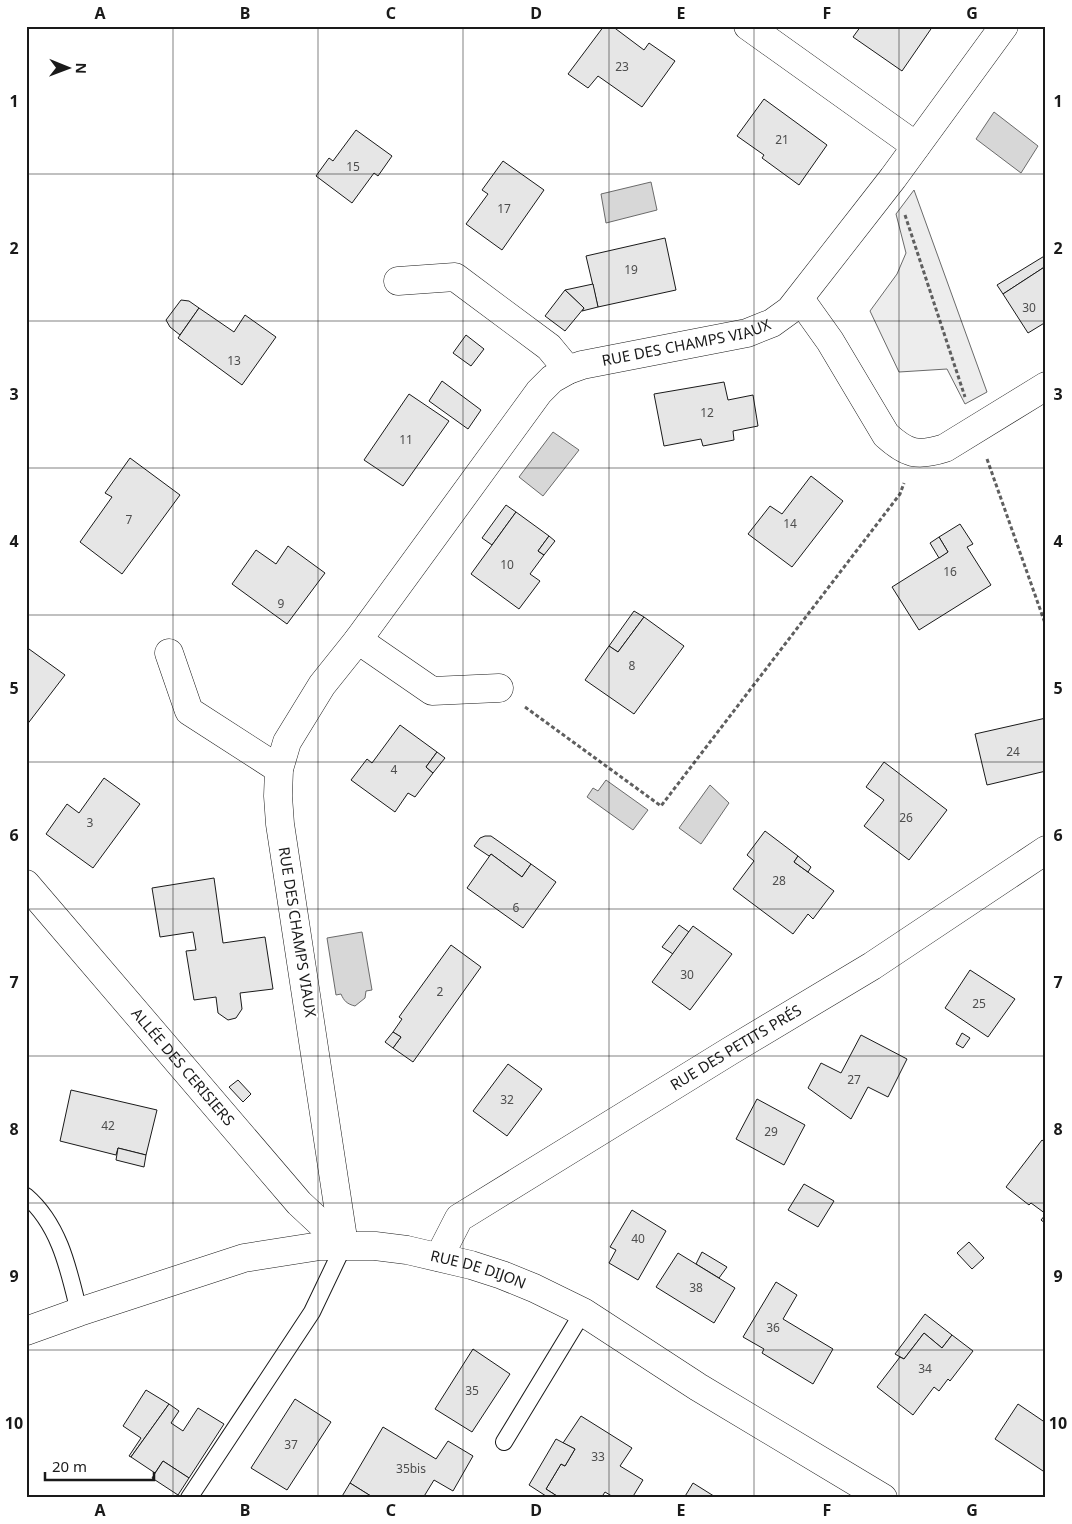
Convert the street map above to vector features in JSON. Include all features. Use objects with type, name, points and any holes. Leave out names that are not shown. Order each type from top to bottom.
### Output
[{"type":"street","name":"RUE DES CHAMPS VIAUX","points":[[344,1245],[280,824],[279,769],[287,742],[322,685],[358,640],[539,392],[552,379],[568,370],[597,361],[747,333],[772,323],[790,310],[893,178],[1004,26]]},
{"type":"street","points":[[756,29],[916,146]]},
{"type":"street","points":[[398,281],[455,277],[549,347],[568,370]]},
{"type":"street","points":[[800,299],[830,341],[886,435],[898,447],[915,454],[929,453],[945,448],[1046,386]]},
{"type":"street","points":[[358,640],[432,690],[499,688]]},
{"type":"street","points":[[169,653],[189,711],[279,769]]},
{"type":"street","name":"RUE DES PETITS PRÉS","points":[[439,1257],[459,1218],[872,966],[1046,850]]},
{"type":"street","name":"ALLÉE DES CERISIERS","points":[[26,884],[299,1203],[344,1245]]},
{"type":"street","name":"RUE DE DIJON","points":[[26,1331],[244,1258],[320,1246],[375,1246],[407,1250],[502,1275],[583,1312],[698,1387],[883,1498]]},
{"type":"lane","points":[[26,1196],[36,1205],[52,1229],[67,1264],[79,1312]]},
{"type":"lane","points":[[189,1498],[312,1312],[344,1245]]},
{"type":"lane","points":[[504,1442],[583,1312]]},
{"type":"path","points":[[893,178],[976,429],[1046,626]]},
{"type":"path","points":[[499,688],[660,806],[900,494],[915,454]]},
{"type":"shaded area","points":[[994,112],[1038,146],[1021,173],[976,139]]},
{"type":"shaded area","points":[[651,182],[657,210],[606,223],[601,194]]},
{"type":"shaded area","points":[[914,190],[987,392],[965,404],[947,369],[899,372],[870,311],[897,274],[906,253],[896,214]]},
{"type":"shaded area","points":[[553,432],[579,450],[543,496],[519,477]]},
{"type":"shaded area","points":[[606,780],[648,810],[633,830],[587,797],[593,788],[598,791]]},
{"type":"shaded area","points":[[710,785],[729,803],[701,844],[679,828]]},
{"type":"shaded area","points":[[362,932],[372,990],[366,991],[365,998],[355,1006],[346,1002],[341,994],[336,995],[327,938]]},
{"type":"building","points":[[604,26],[612,26],[644,50],[649,43],[675,61],[642,107],[598,76],[588,88],[568,74]]},
{"type":"building","points":[[861,26],[933,26],[902,71],[853,37]]},
{"type":"building","points":[[764,99],[827,145],[799,185],[762,158],[764,155],[737,136]]},
{"type":"building","points":[[356,130],[392,156],[378,176],[374,173],[352,203],[316,176],[329,158],[333,161]]},
{"type":"building","points":[[503,161],[544,190],[502,250],[466,224],[488,194],[482,190]]},
{"type":"building","points":[[665,238],[676,290],[598,307],[586,256]]},
{"type":"building","points":[[1046,255],[1046,266],[1003,294],[997,285]]},
{"type":"building","points":[[1046,266],[1046,322],[1028,333],[1003,294]]},
{"type":"building","points":[[593,284],[598,307],[582,311],[584,308],[565,290]]},
{"type":"building","points":[[565,290],[584,308],[565,331],[545,316]]},
{"type":"building","points":[[181,300],[189,301],[199,308],[180,335],[170,327],[166,320]]},
{"type":"building","points":[[199,308],[234,332],[245,315],[276,337],[242,385],[178,338]]},
{"type":"building","points":[[466,335],[484,349],[471,366],[453,353]]},
{"type":"building","points":[[442,381],[481,410],[468,429],[429,401]]},
{"type":"building","points":[[724,382],[728,400],[753,395],[758,426],[733,431],[734,440],[703,446],[701,439],[664,446],[654,394]]},
{"type":"building","points":[[409,394],[449,421],[403,486],[364,460]]},
{"type":"building","points":[[130,458],[180,495],[122,574],[80,542],[112,497],[105,493]]},
{"type":"building","points":[[811,476],[843,501],[792,567],[748,534],[770,506],[782,514]]},
{"type":"building","points":[[506,505],[516,512],[492,545],[482,538]]},
{"type":"building","points":[[516,512],[549,536],[538,551],[544,555],[530,574],[540,581],[519,609],[471,574]]},
{"type":"building","points":[[960,524],[973,544],[967,547],[991,585],[919,630],[892,587],[948,552],[939,537]]},
{"type":"building","points":[[549,536],[555,541],[544,555],[538,551]]},
{"type":"building","points":[[939,537],[948,552],[939,558],[930,543]]},
{"type":"building","points":[[288,546],[325,573],[287,624],[232,584],[256,550],[276,564]]},
{"type":"building","points":[[634,611],[644,617],[618,652],[609,646]]},
{"type":"building","points":[[644,617],[684,646],[634,714],[585,680],[609,646],[618,652]]},
{"type":"building","points":[[29,649],[65,675],[26,726],[26,652]]},
{"type":"building","points":[[1046,718],[1046,771],[987,785],[975,734]]},
{"type":"building","points":[[400,725],[437,752],[426,767],[433,773],[415,797],[408,793],[395,812],[351,780],[367,759],[372,763]]},
{"type":"building","points":[[437,752],[445,758],[433,773],[426,767]]},
{"type":"building","points":[[884,762],[947,810],[909,860],[864,826],[884,800],[866,787]]},
{"type":"building","points":[[104,778],[140,804],[93,868],[46,834],[67,804],[79,813]]},
{"type":"building","points":[[765,831],[798,856],[794,862],[834,891],[813,919],[808,914],[793,934],[733,889],[754,861],[747,855]]},
{"type":"building","points":[[491,836],[531,864],[522,877],[491,854],[489,856],[474,846],[480,838]]},
{"type":"building","points":[[491,854],[522,877],[531,864],[556,882],[523,928],[467,888]]},
{"type":"building","points":[[798,856],[811,867],[808,872],[794,862]]},
{"type":"building","points":[[214,878],[223,943],[265,937],[273,989],[240,993],[242,1009],[236,1018],[228,1020],[218,1013],[216,997],[194,1000],[186,951],[196,950],[193,932],[160,937],[152,888]]},
{"type":"building","points":[[679,925],[689,932],[673,954],[662,947]]},
{"type":"building","points":[[693,926],[732,954],[690,1010],[652,982]]},
{"type":"building","points":[[451,945],[481,967],[413,1062],[393,1048],[401,1037],[393,1032],[402,1019],[399,1017]]},
{"type":"building","points":[[970,970],[1015,999],[988,1037],[945,1008]]},
{"type":"building","points":[[393,1032],[401,1037],[393,1048],[385,1042]]},
{"type":"building","points":[[962,1033],[970,1038],[963,1048],[956,1044]]},
{"type":"building","points":[[861,1035],[907,1059],[888,1097],[868,1087],[851,1119],[808,1088],[821,1063],[841,1073]]},
{"type":"building","points":[[508,1064],[542,1089],[507,1136],[473,1111]]},
{"type":"building","points":[[238,1080],[251,1094],[243,1102],[229,1087]]},
{"type":"building","points":[[71,1090],[157,1110],[146,1155],[118,1148],[116,1155],[60,1141]]},
{"type":"building","points":[[757,1099],[805,1125],[784,1165],[736,1139]]},
{"type":"building","points":[[1042,1140],[1046,1143],[1046,1214],[1031,1203],[1029,1205],[1006,1187]]},
{"type":"building","points":[[118,1148],[146,1155],[144,1167],[116,1160]]},
{"type":"building","points":[[804,1184],[834,1201],[818,1227],[788,1210]]},
{"type":"building","points":[[632,1210],[666,1231],[638,1280],[609,1263],[616,1250],[610,1247]]},
{"type":"building","points":[[1046,1214],[1046,1224],[1041,1220]]},
{"type":"building","points":[[969,1242],[984,1258],[972,1269],[957,1253]]},
{"type":"building","points":[[702,1252],[727,1267],[719,1278],[696,1264]]},
{"type":"building","points":[[678,1253],[735,1288],[714,1323],[656,1287]]},
{"type":"building","points":[[776,1282],[797,1295],[783,1319],[833,1349],[813,1384],[762,1353],[764,1349],[743,1337]]},
{"type":"building","points":[[925,1314],[952,1335],[942,1348],[924,1333],[904,1359],[895,1354]]},
{"type":"building","points":[[924,1333],[942,1348],[952,1335],[973,1351],[950,1381],[948,1379],[939,1391],[934,1387],[913,1415],[877,1387],[900,1357],[904,1359]]},
{"type":"building","points":[[473,1349],[510,1374],[472,1432],[435,1409]]},
{"type":"building","points":[[146,1390],[169,1404],[131,1457],[129,1456],[141,1438],[123,1426]]},
{"type":"building","points":[[295,1399],[331,1422],[287,1490],[251,1468]]},
{"type":"building","points":[[169,1404],[179,1411],[171,1423],[183,1431],[198,1408],[224,1424],[189,1478],[163,1461],[155,1473],[131,1457]]},
{"type":"building","points":[[1018,1404],[1046,1423],[1046,1473],[995,1439]]},
{"type":"building","points":[[581,1416],[632,1448],[620,1466],[643,1480],[632,1498],[615,1498],[605,1492],[601,1498],[560,1498],[546,1489],[561,1464],[565,1466],[575,1449],[563,1443]]},
{"type":"building","points":[[383,1427],[436,1459],[448,1441],[473,1456],[453,1491],[434,1480],[423,1498],[374,1498],[350,1483]]},
{"type":"building","points":[[556,1439],[575,1449],[565,1466],[561,1464],[546,1489],[560,1498],[549,1498],[529,1485]]},
{"type":"building","points":[[163,1461],[189,1478],[178,1495],[152,1478]]},
{"type":"building","points":[[350,1483],[374,1498],[341,1498]]},
{"type":"building","points":[[693,1483],[717,1498],[684,1498]]}]
